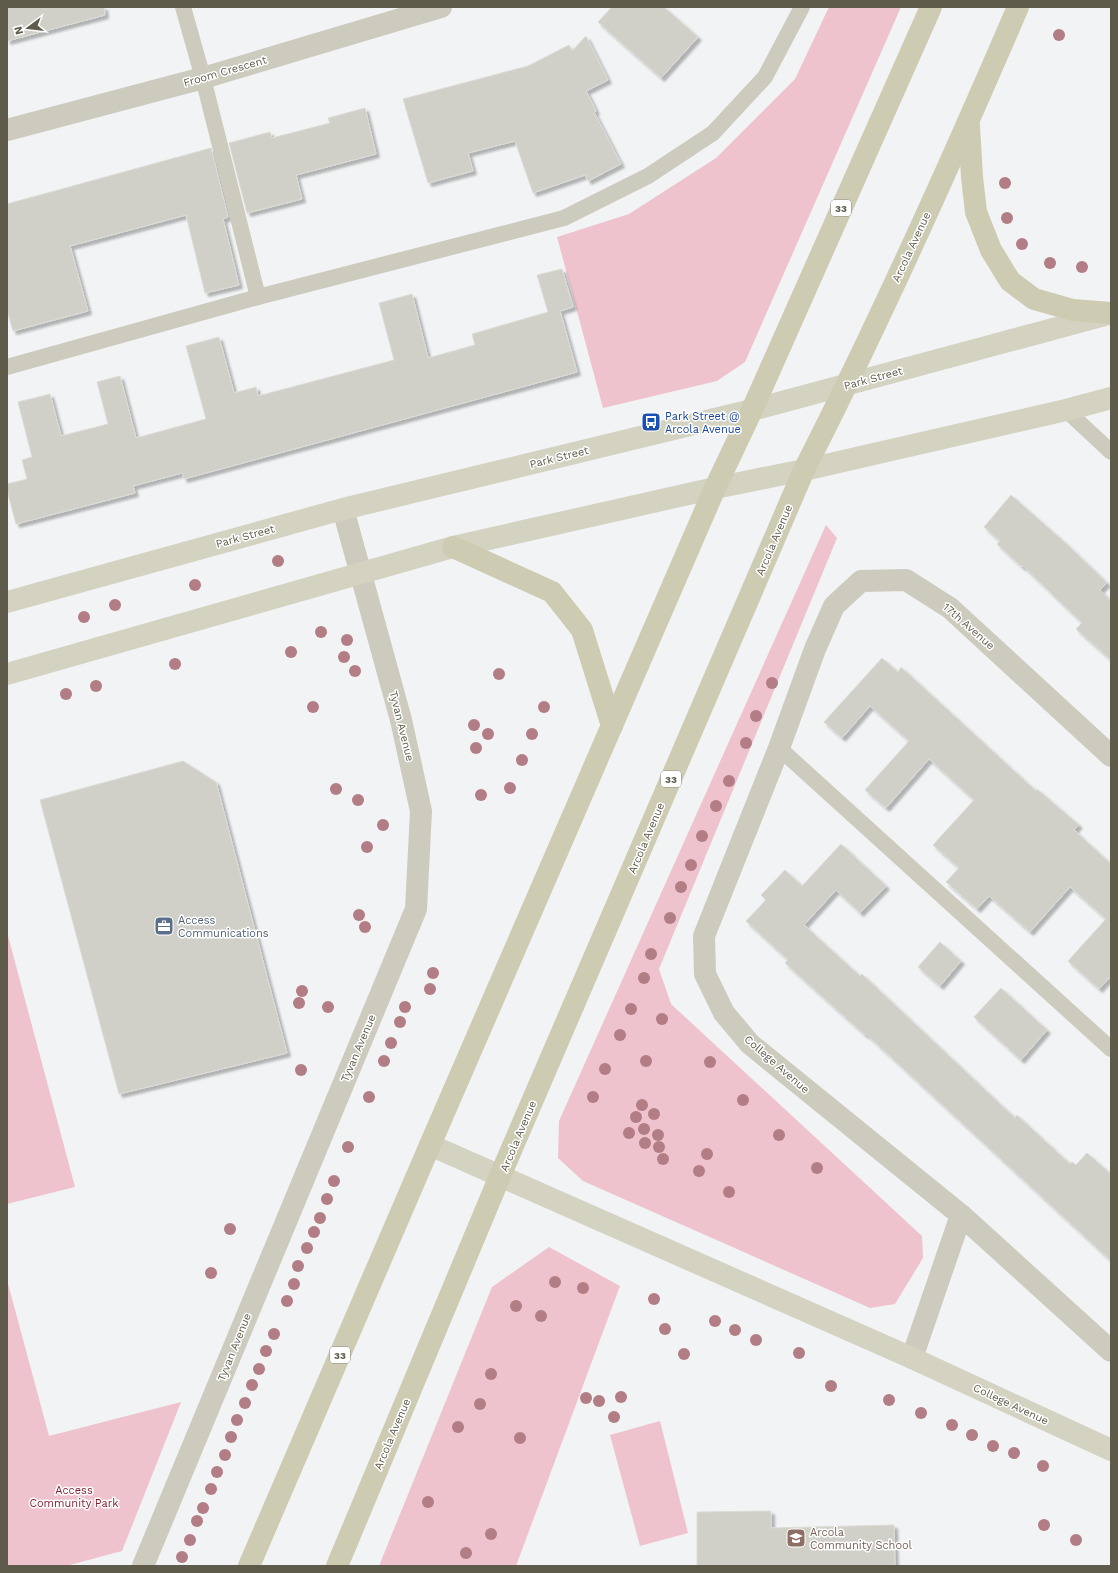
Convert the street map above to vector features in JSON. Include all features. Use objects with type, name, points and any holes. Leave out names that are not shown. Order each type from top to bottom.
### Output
[{"type":"main road","name":"33","points":[[249,1566],[715,488],[752,410],[931,7]]},
{"type":"main road","name":"Arcola Avenue","points":[[337,1566],[500,1176],[804,470],[847,385],[969,122],[1018,7]]},
{"type":"main road","points":[[969,122],[972,177],[976,212],[991,250],[1010,281],[1034,299],[1073,310],[1110,313]]},
{"type":"main road","name":"Park Street","points":[[7,602],[343,509],[752,410],[1110,313]]},
{"type":"main road","points":[[7,674],[453,547],[715,488],[804,470],[1066,410],[1111,398]]},
{"type":"main road","points":[[453,547],[552,592],[582,630],[612,726]]},
{"type":"main road","name":"College Avenue","points":[[430,1145],[912,1358],[1111,1450]]},
{"type":"street","name":"Froom Crescent","points":[[7,130],[203,78],[441,7]]},
{"type":"street","name":"Tyvan Avenue","points":[[141,1565],[416,909],[421,811],[402,720],[362,572],[343,509]]},
{"type":"street","name":"17th Avenue","points":[[779,748],[815,649],[834,606],[861,581],[906,580],[950,608],[1111,756]]},
{"type":"street","name":"College Avenue","points":[[779,748],[704,936],[705,974],[724,1013],[750,1044],[961,1216],[1111,1351]]},
{"type":"street","points":[[912,1358],[961,1216]]},
{"type":"lane","points":[[183,7],[203,78],[258,297]]},
{"type":"lane","points":[[7,367],[258,297],[564,218],[648,176],[713,133],[765,77],[802,7]]},
{"type":"lane","points":[[1066,410],[1111,452]]},
{"type":"lane","points":[[779,748],[1111,1049]]},
{"type":"green space","points":[[829,7],[901,7],[745,362],[717,381],[603,408],[557,237],[629,214],[716,158],[795,79]]},
{"type":"green space","points":[[826,525],[837,538],[659,969],[671,1004],[922,1236],[923,1258],[895,1304],[870,1308],[583,1181],[558,1158],[559,1121]]},
{"type":"green space","points":[[7,932],[75,1187],[7,1204]]},
{"type":"green space","points":[[549,1247],[620,1286],[516,1566],[379,1566],[492,1287]]},
{"type":"green space","name":"Access Community Park","points":[[7,1280],[49,1436],[181,1402],[122,1551],[66,1566],[7,1566]]},
{"type":"green space","points":[[660,1421],[688,1533],[640,1546],[610,1435]]},
{"type":"building","points":[[7,7],[104,7],[105,15],[7,41]]},
{"type":"building","points":[[612,7],[664,7],[698,37],[661,78],[598,22]]},
{"type":"building","points":[[586,36],[608,80],[586,91],[596,111],[594,112],[621,164],[588,181],[585,175],[533,193],[515,141],[468,153],[473,171],[428,183],[403,99],[528,66],[569,45],[572,51]]},
{"type":"building","points":[[365,108],[376,154],[296,175],[302,199],[247,213],[229,143],[270,132],[272,138],[330,123],[328,118]]},
{"type":"building","points":[[211,148],[228,217],[223,219],[239,285],[205,293],[186,215],[70,246],[88,311],[13,331],[7,310],[7,204]]},
{"type":"building","points":[[562,269],[573,307],[560,311],[577,372],[184,479],[182,473],[133,486],[135,493],[16,524],[7,490],[7,484],[27,479],[22,460],[32,457],[18,402],[50,394],[61,436],[108,424],[97,382],[120,376],[136,438],[206,419],[186,346],[219,337],[234,393],[256,387],[258,396],[394,360],[379,303],[412,294],[428,358],[475,345],[472,334],[548,312],[537,275]]},
{"type":"building","points":[[1011,495],[1070,547],[1107,583],[1100,590],[1111,601],[1111,660],[1076,629],[1082,623],[1023,566],[1022,567],[997,544],[1000,541],[984,527]]},
{"type":"building","points":[[882,658],[898,672],[901,667],[1036,791],[1037,789],[1079,825],[1074,830],[1111,864],[1111,976],[1099,989],[1068,961],[1106,919],[1070,887],[1030,932],[989,896],[977,909],[946,882],[959,868],[933,845],[974,800],[929,759],[886,808],[865,790],[909,741],[870,706],[842,738],[824,722]]},
{"type":"building","name":"Access Communications","points":[[183,761],[216,782],[287,1053],[119,1094],[40,800]]},
{"type":"building","points":[[841,844],[886,886],[860,913],[836,890],[804,925],[860,976],[862,974],[1015,1118],[1017,1115],[1070,1164],[1072,1162],[1076,1165],[1087,1153],[1111,1174],[1111,1261],[866,1034],[865,1035],[785,963],[788,960],[746,921],[766,900],[761,895],[785,870],[802,886]]},
{"type":"building","points":[[940,942],[961,961],[940,986],[918,967]]},
{"type":"building","points":[[1001,988],[1047,1030],[1021,1060],[974,1017]]},
{"type":"building","name":"Arcola Community School","points":[[771,1511],[771,1528],[894,1525],[895,1566],[697,1566],[697,1512]]},
{"type":"place","name":"Park Street @ Arcola Avenue","points":[[651,422]]},
{"type":"place","name":"Access Communications","points":[[164,926]]},
{"type":"place","name":"Arcola Community School","points":[[796,1538]]}]
